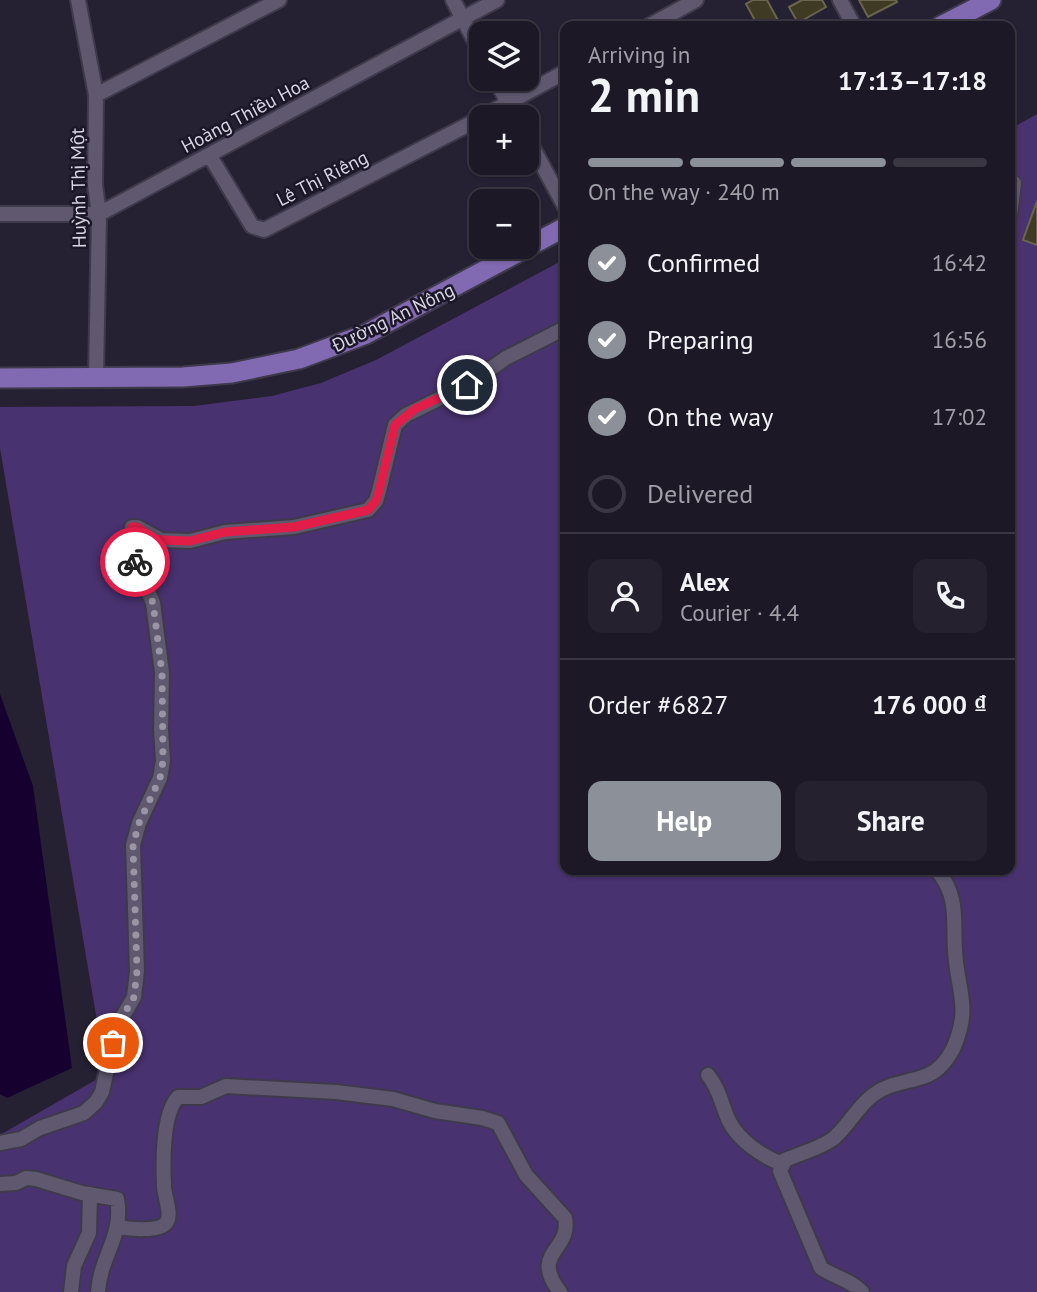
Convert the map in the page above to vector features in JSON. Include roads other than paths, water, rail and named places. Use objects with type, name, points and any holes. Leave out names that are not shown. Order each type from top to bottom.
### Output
[{"type":"main road","points":[[948,21],[969,5],[990,0]]},
{"type":"main road","name":"Đường An Nông","points":[[0,378],[183,377],[232,373],[278,364],[320,352],[387,323],[560,231]]},
{"type":"street","name":"Huỳnh Thị Một","points":[[78,0],[96,94],[95,185],[99,214],[96,378]]},
{"type":"street","points":[[96,94],[279,0]]},
{"type":"street","points":[[453,0],[469,30]]},
{"type":"street","name":"Hoàng Thiều Hoa","points":[[0,214],[99,214],[497,0]]},
{"type":"street","points":[[658,21],[696,0]]},
{"type":"street","points":[[841,0],[852,21]]},
{"type":"street","name":"Lê Thị Riêng","points":[[509,104],[560,75]]},
{"type":"street","points":[[502,91],[509,104]]},
{"type":"street","name":"Lê Thị Riêng","points":[[210,156],[252,226],[264,230],[469,125]]},
{"type":"street","points":[[539,159],[560,198]]},
{"type":"street","points":[[0,1143],[21,1139],[40,1128],[84,1113],[96,1102],[102,1092],[116,1028],[134,997],[137,971],[133,845],[139,823],[160,778],[163,761],[162,673],[153,603],[129,548],[132,527],[161,540],[190,541],[225,532],[294,527],[368,510],[376,501],[395,425],[406,415],[467,385],[506,358],[560,331]]},
{"type":"street","points":[[862,1292],[848,1281],[832,1276],[816,1261],[780,1171],[785,1160],[832,1139],[862,1104],[877,1092],[900,1081],[924,1077],[934,1072],[950,1056],[963,1021],[963,1003],[956,961],[954,902],[941,875]]},
{"type":"street","points":[[708,1075],[717,1086],[735,1130],[769,1158],[782,1164]]},
{"type":"street","points":[[119,1227],[134,1230],[167,1223],[164,1187],[167,1121],[171,1107],[178,1097],[201,1097],[226,1086],[336,1092],[393,1099],[435,1111],[495,1121],[502,1126],[526,1175],[565,1218],[564,1233],[547,1270],[560,1292]]},
{"type":"street","points":[[0,1184],[16,1183],[26,1178],[36,1179],[117,1199],[119,1227],[99,1278],[98,1292]]},
{"type":"street","points":[[71,1292],[74,1266],[89,1233],[90,1194]]}]
